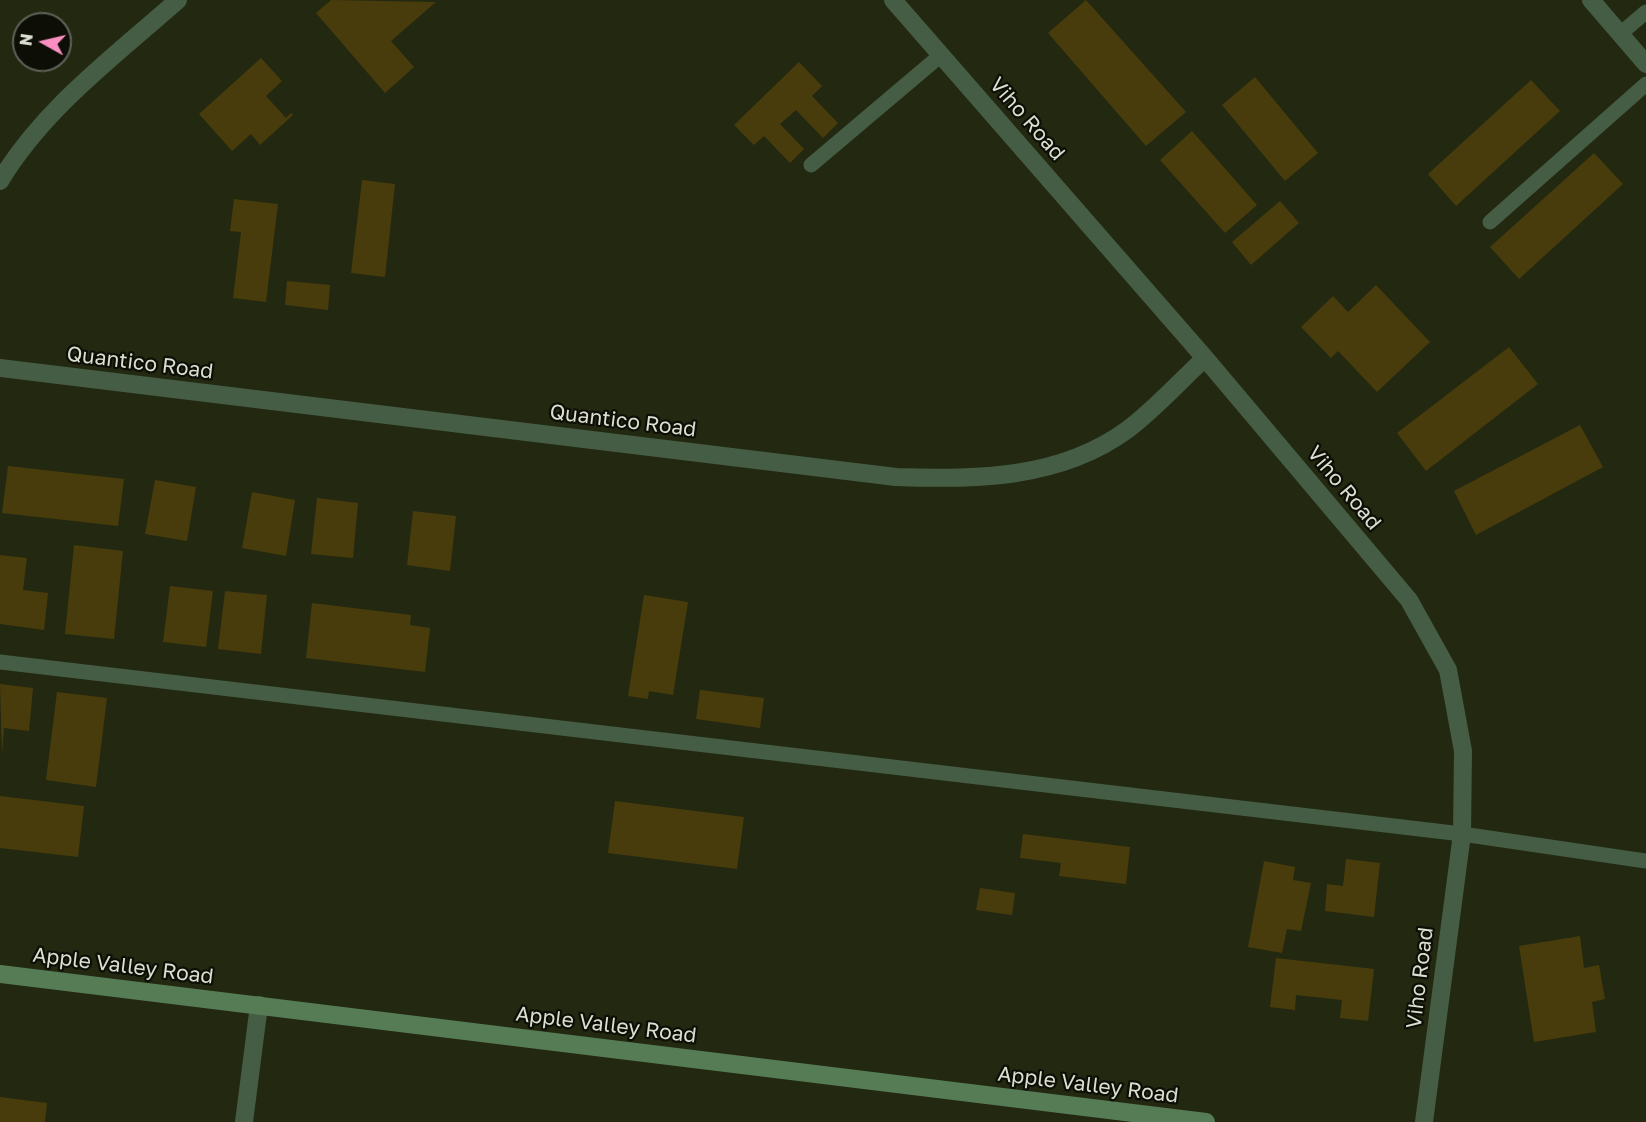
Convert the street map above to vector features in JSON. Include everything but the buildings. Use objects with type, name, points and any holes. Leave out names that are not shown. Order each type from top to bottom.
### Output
[{"type":"street","points":[[0,181],[18,152],[53,111],[178,0]]},
{"type":"street","name":"Viho Road","points":[[893,0],[1205,358],[1409,600],[1448,670],[1463,751],[1462,834],[1424,1122]]},
{"type":"street","points":[[1591,0],[1646,63]]},
{"type":"street","name":"Quantico Road","points":[[0,368],[896,477],[963,479],[1016,475],[1076,457],[1126,430],[1205,358]]},
{"type":"street","name":"Apple Valley Road","points":[[0,975],[1206,1122]]},
{"type":"street","points":[[244,1122],[259,1005]]},
{"type":"lane","points":[[1620,34],[1646,12]]},
{"type":"lane","points":[[811,165],[941,55]]},
{"type":"lane","points":[[1490,222],[1646,84]]},
{"type":"lane","points":[[0,662],[1462,834],[1646,861]]}]
